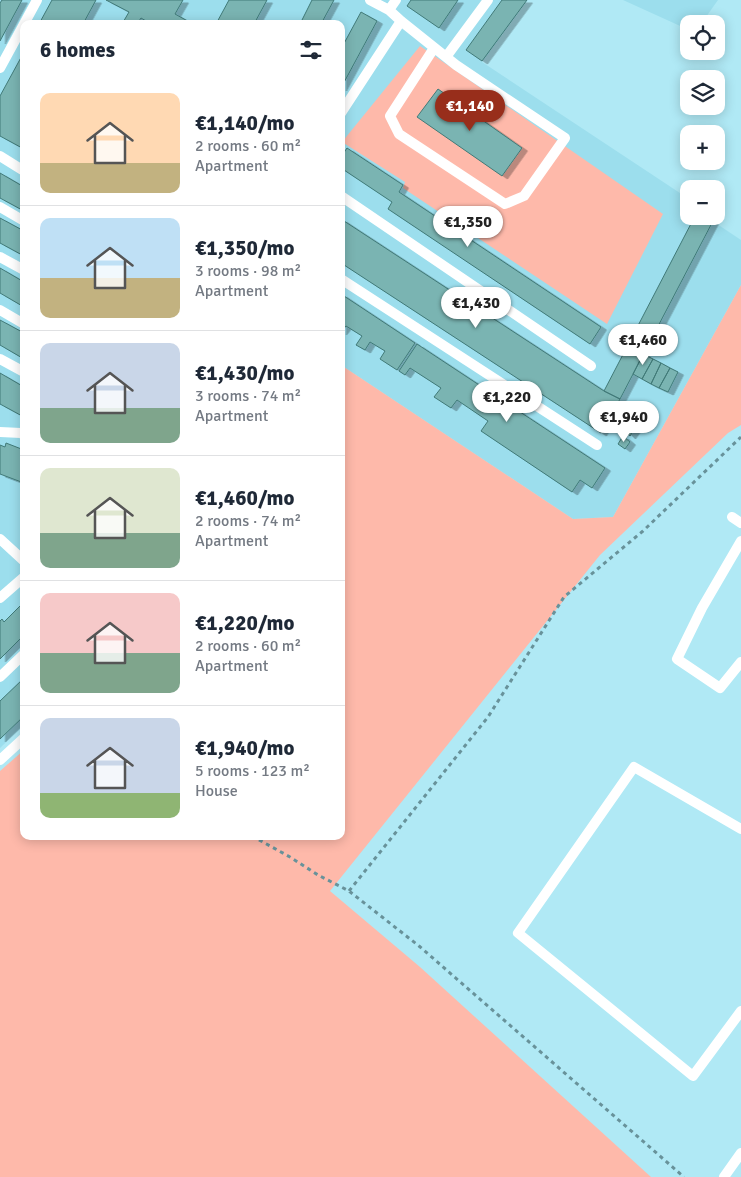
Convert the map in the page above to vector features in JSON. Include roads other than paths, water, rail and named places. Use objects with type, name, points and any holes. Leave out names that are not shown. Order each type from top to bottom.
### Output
[{"type":"lane","points":[[26,20],[37,0]]},
{"type":"lane","points":[[370,0],[389,10],[446,57],[565,138],[524,196],[505,204],[399,134],[390,116],[434,48]]},
{"type":"lane","points":[[389,10],[396,0]]},
{"type":"lane","points":[[446,57],[488,0]]},
{"type":"lane","points":[[345,107],[400,21]]},
{"type":"lane","points":[[0,68],[20,31]]},
{"type":"lane","points":[[0,156],[20,168]]},
{"type":"lane","points":[[345,199],[591,366]]},
{"type":"lane","points":[[0,207],[20,219]]},
{"type":"lane","points":[[0,257],[20,268]]},
{"type":"lane","points":[[345,282],[597,445]]},
{"type":"lane","points":[[0,310],[20,322]]},
{"type":"lane","points":[[0,359],[20,370]]},
{"type":"lane","points":[[0,432],[20,434]]},
{"type":"lane","points":[[0,539],[20,557]]},
{"type":"lane","points":[[741,541],[702,608],[677,660],[720,688],[741,662]]},
{"type":"lane","points":[[0,598],[20,580]]},
{"type":"lane","points":[[0,677],[20,658]]},
{"type":"lane","points":[[0,760],[20,742]]},
{"type":"lane","points":[[741,829],[634,767],[518,933],[693,1076],[741,1011]]},
{"type":"lane","points":[[724,1177],[741,1153]]}]
